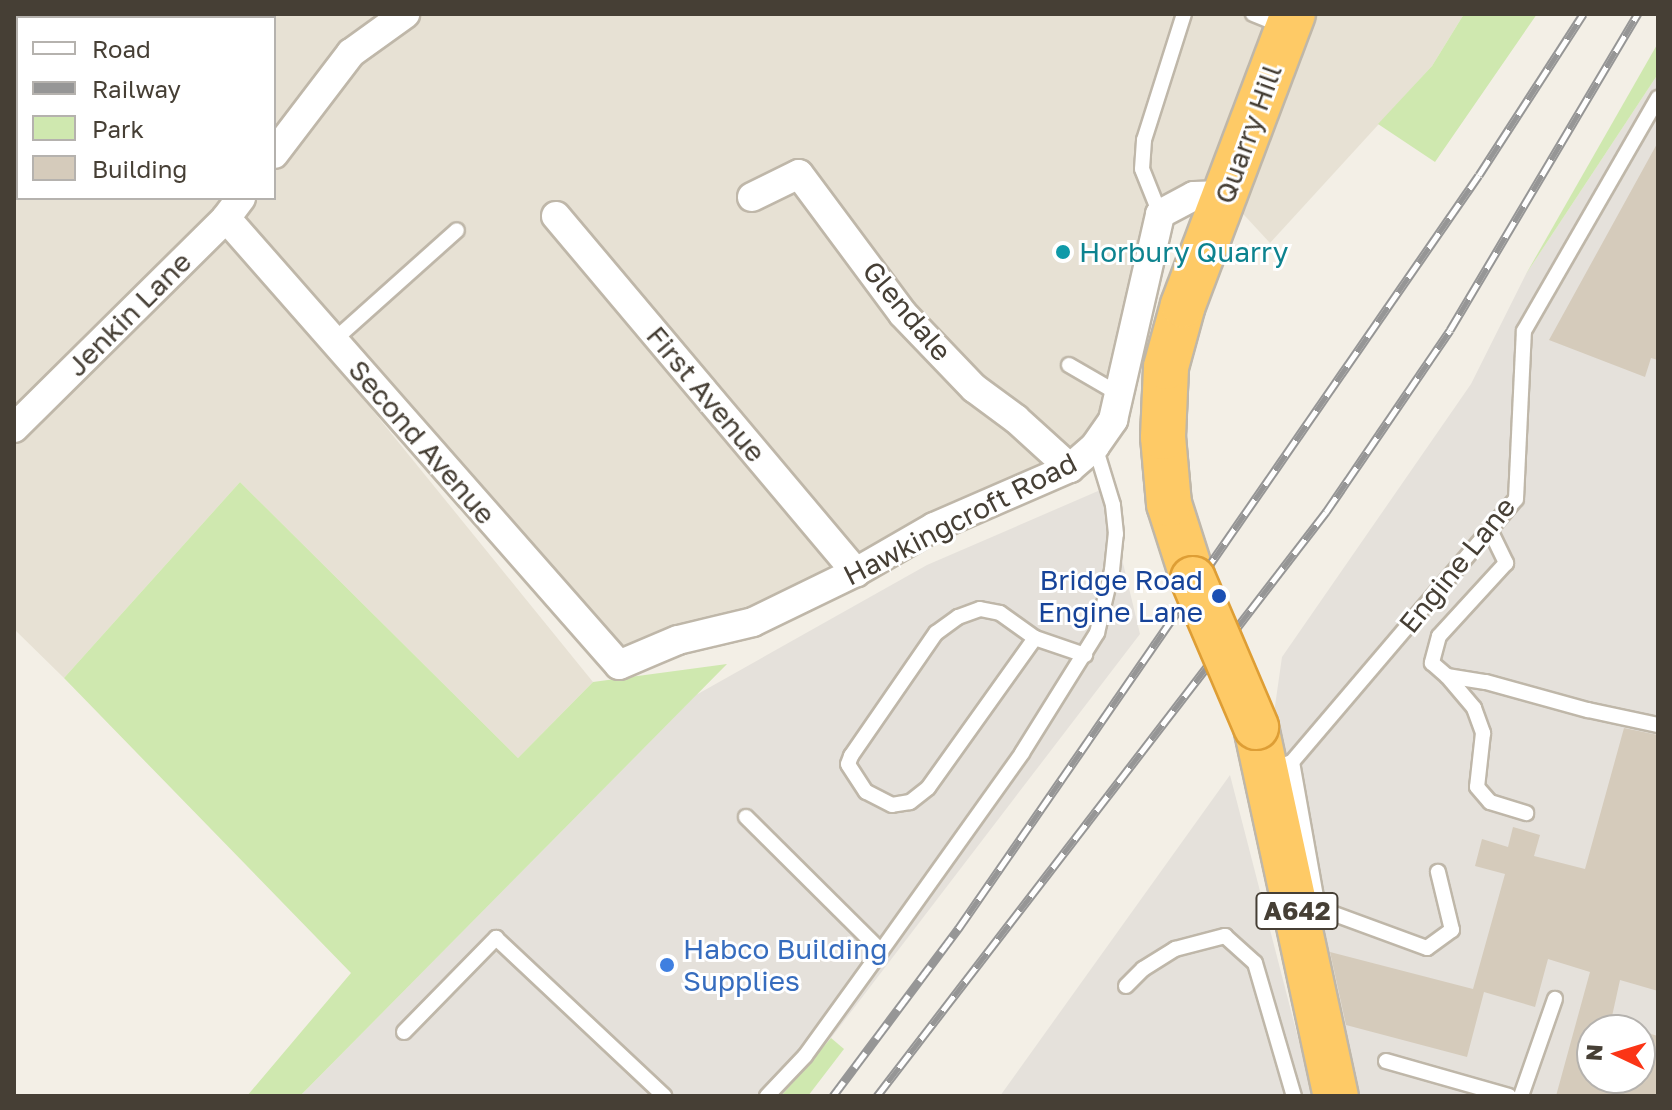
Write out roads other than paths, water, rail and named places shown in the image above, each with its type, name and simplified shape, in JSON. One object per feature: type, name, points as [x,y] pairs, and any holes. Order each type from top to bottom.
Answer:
[{"type":"highway","name":"Quarry Hill","points":[[1278,19],[1226,195],[1183,305],[1166,367],[1163,437],[1169,504],[1193,579],[1256,727],[1279,766]]},
{"type":"highway","name":"A642","points":[[1279,766],[1336,1096]]},
{"type":"street","points":[[276,151],[351,53],[405,14]]},
{"type":"street","name":"Glendale","points":[[752,197],[799,174],[903,314],[974,388],[1016,419],[1070,468]]},
{"type":"street","points":[[1160,214],[1194,196],[1226,195]]},
{"type":"street","name":"Second Avenue","points":[[233,208],[333,341],[619,665]]},
{"type":"street","name":"Jenkin Lane","points":[[14,428],[233,208]]},
{"type":"street","name":"Hawkingcroft Road","points":[[619,665],[678,640],[753,622],[856,572],[934,527],[1070,468],[1095,446],[1113,420],[1160,214]]},
{"type":"street","name":"First Avenue","points":[[558,215],[856,572]]},
{"type":"lane","points":[[1160,214],[1142,169],[1144,140],[1184,14]]},
{"type":"lane","name":"Engine Lane","points":[[1279,766],[1516,499],[1524,331],[1658,98]]},
{"type":"lane","points":[[333,341],[457,230]]},
{"type":"lane","points":[[1069,365],[1119,394]]},
{"type":"lane","points":[[767,1096],[805,1056],[881,951],[1022,753],[1097,633],[1112,570],[1116,534],[1113,505],[1095,446]]},
{"type":"lane","points":[[1490,530],[1506,563],[1439,636],[1432,663],[1474,708],[1483,733],[1477,787],[1490,802],[1526,813]]},
{"type":"lane","points":[[1035,638],[928,788],[910,802],[892,805],[866,792],[848,764],[851,756],[936,633],[958,617],[980,609],[1000,613],[1035,638],[1085,655]]},
{"type":"lane","points":[[1447,676],[1500,685],[1588,710],[1658,725]]},
{"type":"lane","points":[[1279,766],[1318,908],[1427,948],[1452,930],[1438,872]]},
{"type":"lane","points":[[746,817],[881,951]]},
{"type":"lane","points":[[1126,986],[1143,969],[1175,949],[1225,936],[1255,963],[1294,1096]]},
{"type":"lane","points":[[404,1032],[496,938],[664,1096]]},
{"type":"lane","points":[[1521,1096],[1555,999]]},
{"type":"lane","points":[[1386,1061],[1509,1096]]},
{"type":"railway","points":[[833,1096],[958,929],[1479,175],[1583,14]]},
{"type":"railway","points":[[877,1096],[1326,512],[1450,330],[1638,14]]},
{"type":"place","name":"Horbury Quarry","points":[[1063,252]]},
{"type":"place","name":"Bridge Road Engine Lane","points":[[1219,596]]},
{"type":"place","name":"Habco Building Supplies","points":[[667,965]]}]
